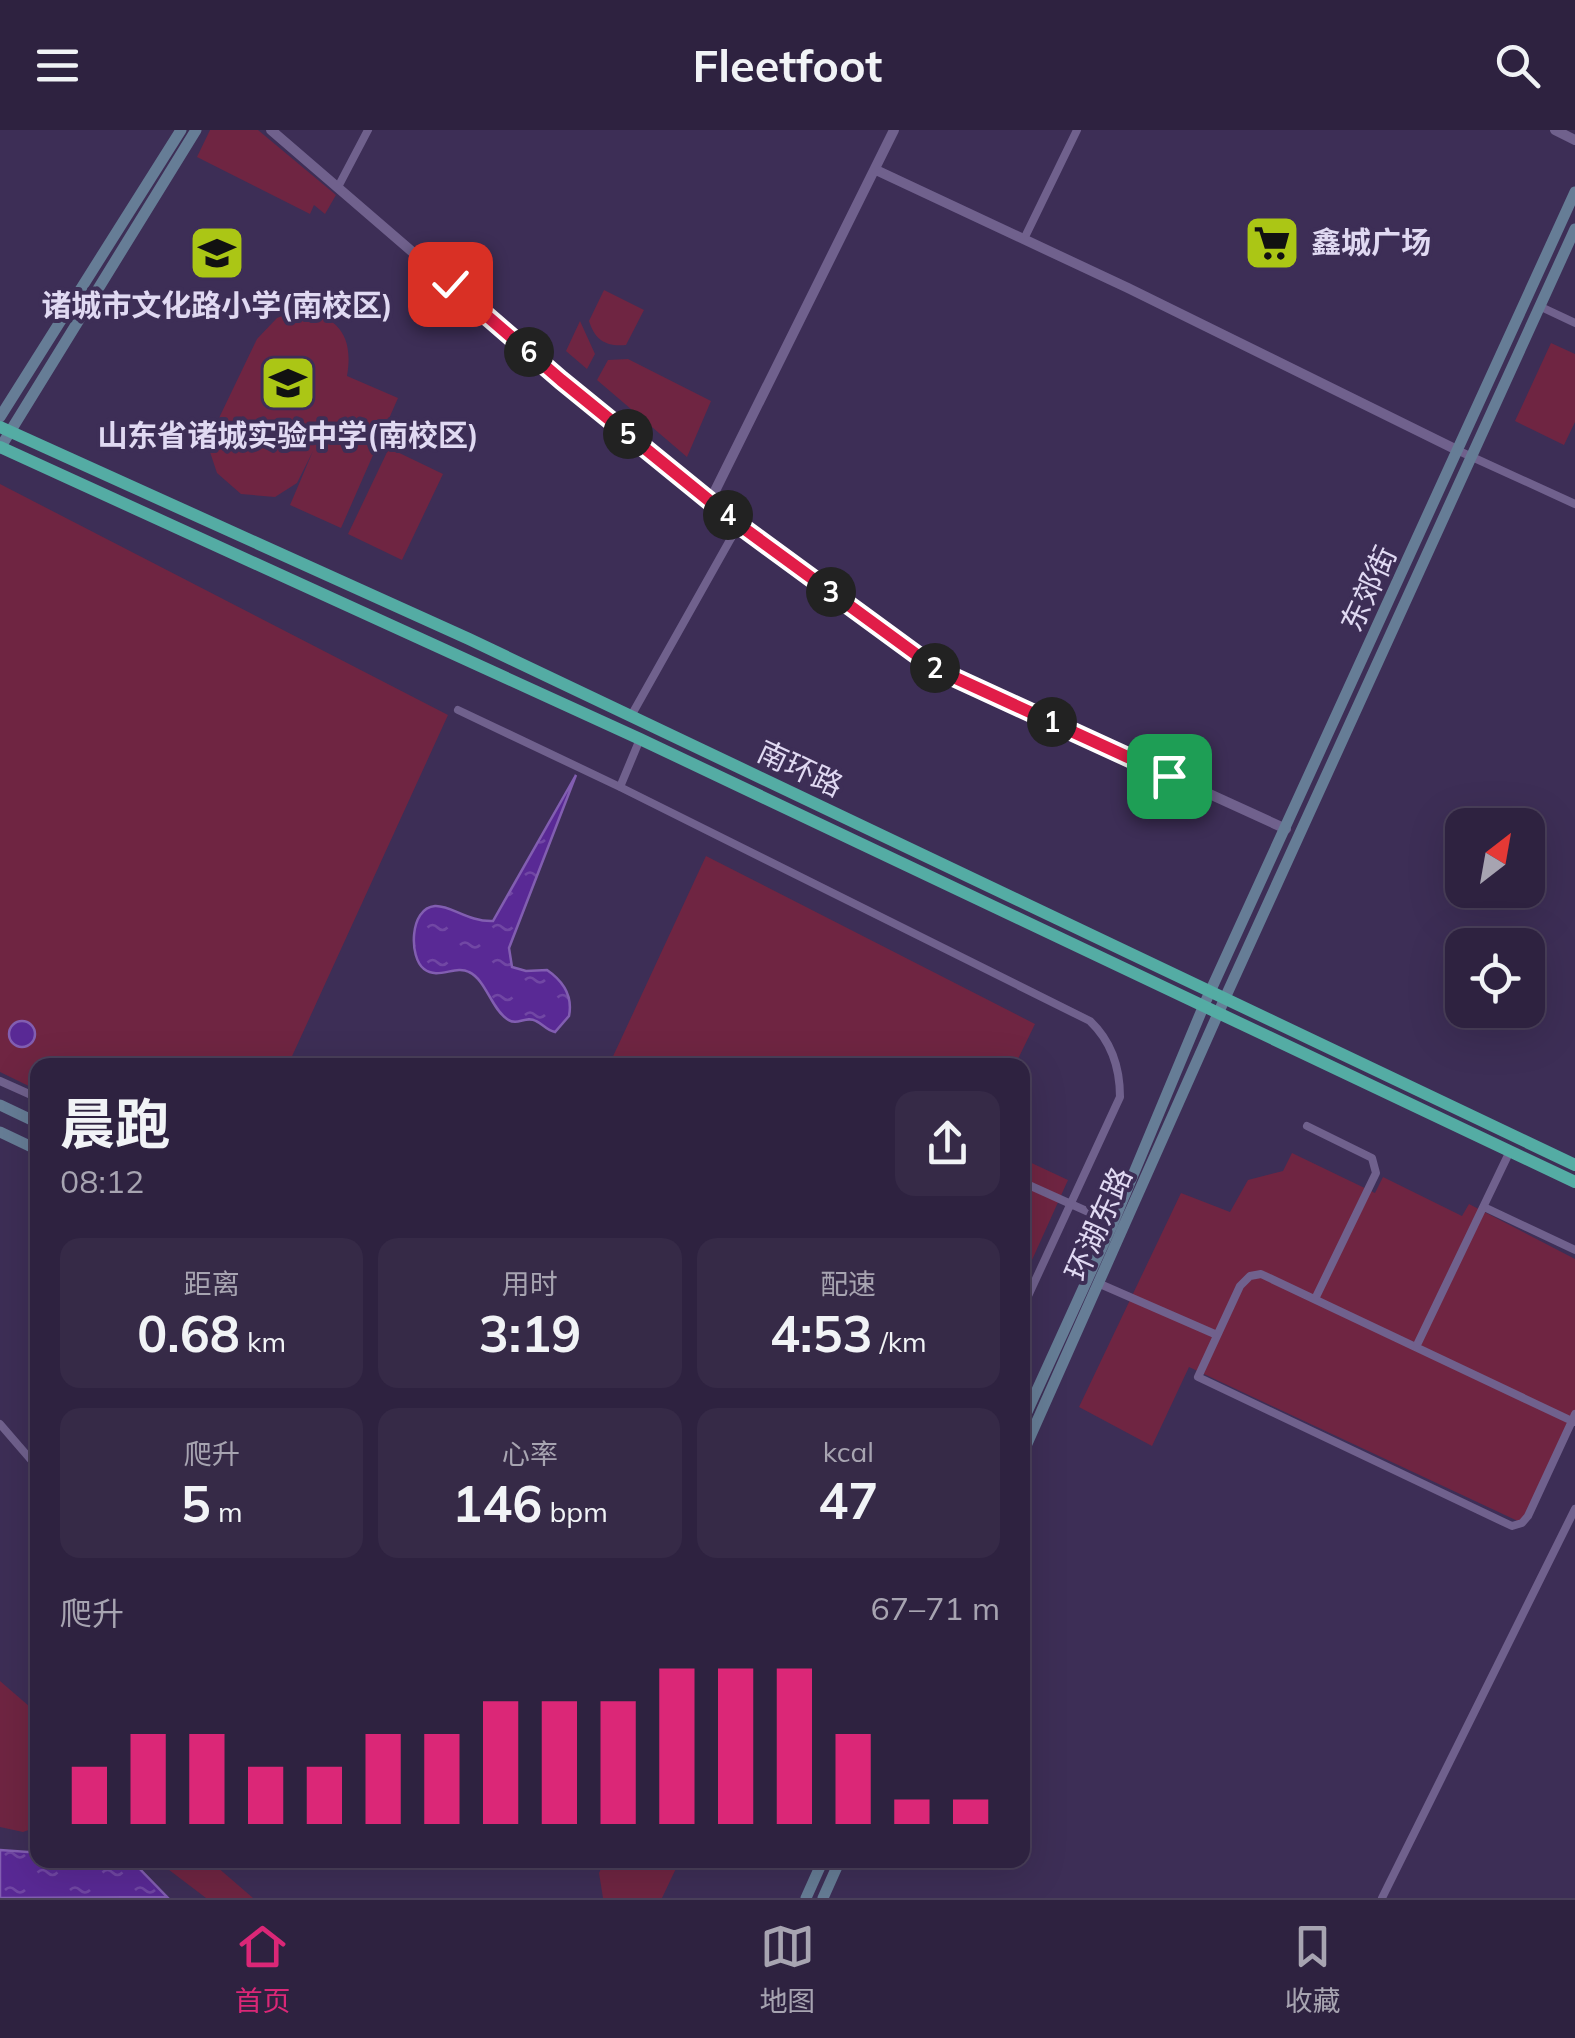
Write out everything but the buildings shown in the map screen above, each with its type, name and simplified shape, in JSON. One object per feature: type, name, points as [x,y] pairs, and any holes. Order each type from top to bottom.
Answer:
[{"type":"highway","name":"南环路","points":[[5,428],[631,717],[1208,998],[1220,1012],[1575,1182]]},
{"type":"highway","name":"南环路","points":[[0,447],[1208,998],[1226,998],[1575,1164]]},
{"type":"main road","points":[[0,418],[182,130]]},
{"type":"main road","points":[[0,447],[5,428],[196,130]]},
{"type":"main road","name":"东郊街","points":[[1220,1012],[1466,454],[1526,300],[1575,192]]},
{"type":"main road","name":"东郊街","points":[[1208,998],[1575,229]]},
{"type":"main road","name":"环湖东路","points":[[1030,1405],[1113,1223],[1208,998]]},
{"type":"main road","name":"环湖东路","points":[[1030,1437],[1220,1012]]},
{"type":"main road","points":[[0,1105],[30,1119]]},
{"type":"main road","points":[[0,1132],[30,1146]]},
{"type":"main road","points":[[806,1898],[819,1868]]},
{"type":"main road","points":[[823,1898],[836,1868]]},
{"type":"street","points":[[271,130],[561,380],[738,524],[936,669],[1286,829]]},
{"type":"street","points":[[338,187],[368,130]]},
{"type":"street","points":[[710,501],[894,130]]},
{"type":"street","points":[[1024,239],[1077,130]]},
{"type":"street","points":[[1555,130],[1575,140]]},
{"type":"street","points":[[876,170],[1575,504]]},
{"type":"street","points":[[1526,300],[1575,323]]},
{"type":"street","points":[[631,717],[738,524]]},
{"type":"street","points":[[458,710],[620,787],[1090,1022],[1099,1030],[1117,1063],[1120,1097],[1030,1293]]},
{"type":"street","points":[[620,787],[640,739]]},
{"type":"street","points":[[0,1080],[30,1094]]},
{"type":"street","points":[[1307,1126],[1372,1158],[1376,1165],[1376,1173],[1315,1299]]},
{"type":"street","points":[[1416,1347],[1510,1151]]},
{"type":"street","points":[[1030,1185],[1113,1223]]},
{"type":"street","points":[[1484,1207],[1575,1250]]},
{"type":"street","points":[[1261,1274],[1315,1299],[1574,1419],[1522,1523],[1512,1526],[1198,1377],[1240,1286],[1250,1276],[1261,1274]]},
{"type":"street","points":[[1100,1284],[1217,1335]]},
{"type":"street","points":[[0,1424],[30,1459]]},
{"type":"street","points":[[1382,1898],[1575,1509]]},
{"type":"shaded area","points":[[210,130],[258,130],[336,195],[325,214],[314,205],[310,214],[197,157]]},
{"type":"shaded area","points":[[604,290],[644,310],[626,345],[602,341],[591,328],[589,321]]},
{"type":"shaded area","points":[[298,310],[324,317],[340,330],[348,350],[347,376],[398,398],[341,528],[290,505],[313,451],[297,483],[275,497],[241,494],[217,473],[207,443],[257,339],[277,318]]},
{"type":"shaded area","points":[[580,321],[595,354],[587,369],[566,351]]},
{"type":"shaded area","points":[[1551,343],[1575,354],[1575,422],[1564,445],[1515,421]]},
{"type":"shaded area","points":[[628,359],[711,401],[687,457],[597,380],[608,360]]},
{"type":"shaded area","points":[[389,448],[443,474],[402,560],[348,534]]},
{"type":"shaded area","points":[[0,484],[448,715],[291,1058],[30,1058],[30,1087],[0,1072]]},
{"type":"shaded area","points":[[706,856],[1035,1024],[1018,1058],[612,1058]]},
{"type":"shaded area","points":[[1292,1153],[1375,1193],[1383,1177],[1462,1216],[1469,1204],[1575,1259],[1575,1412],[1522,1523],[1189,1367],[1152,1446],[1079,1407],[1181,1193],[1230,1212],[1248,1180],[1283,1171]]},
{"type":"shaded area","points":[[1030,1162],[1068,1180],[1030,1264]]},
{"type":"shaded area","points":[[0,1681],[30,1707],[30,1830],[23,1832],[0,1827]]},
{"type":"shaded area","points":[[167,1868],[218,1868],[253,1898],[206,1898]]},
{"type":"shaded area","points":[[601,1868],[676,1868],[662,1898],[603,1898]]},
{"type":"water","points":[[576,775],[509,948],[512,967],[547,970],[565,990],[570,1002],[569,1016],[555,1032],[532,1020],[507,1019],[469,972],[435,973],[424,969],[416,955],[414,934],[420,915],[435,906],[493,921]]},
{"type":"water","points":[[22,1021],[31,1025],[35,1034],[31,1043],[22,1047],[13,1043],[9,1034],[13,1025]]},
{"type":"water","points":[[0,1850],[28,1852],[30,1868],[139,1868],[167,1897],[0,1898]]},
{"type":"place","name":"鑫城广场","points":[[1272,243]]},
{"type":"place","name":"诸城市文化路小学(南校区)","points":[[217,253]]},
{"type":"place","name":"山东省诸城实验中学(南校区)","points":[[288,383]]},
{"type":"route","points":[[450,284],[738,524],[936,669],[1169,776]]}]
